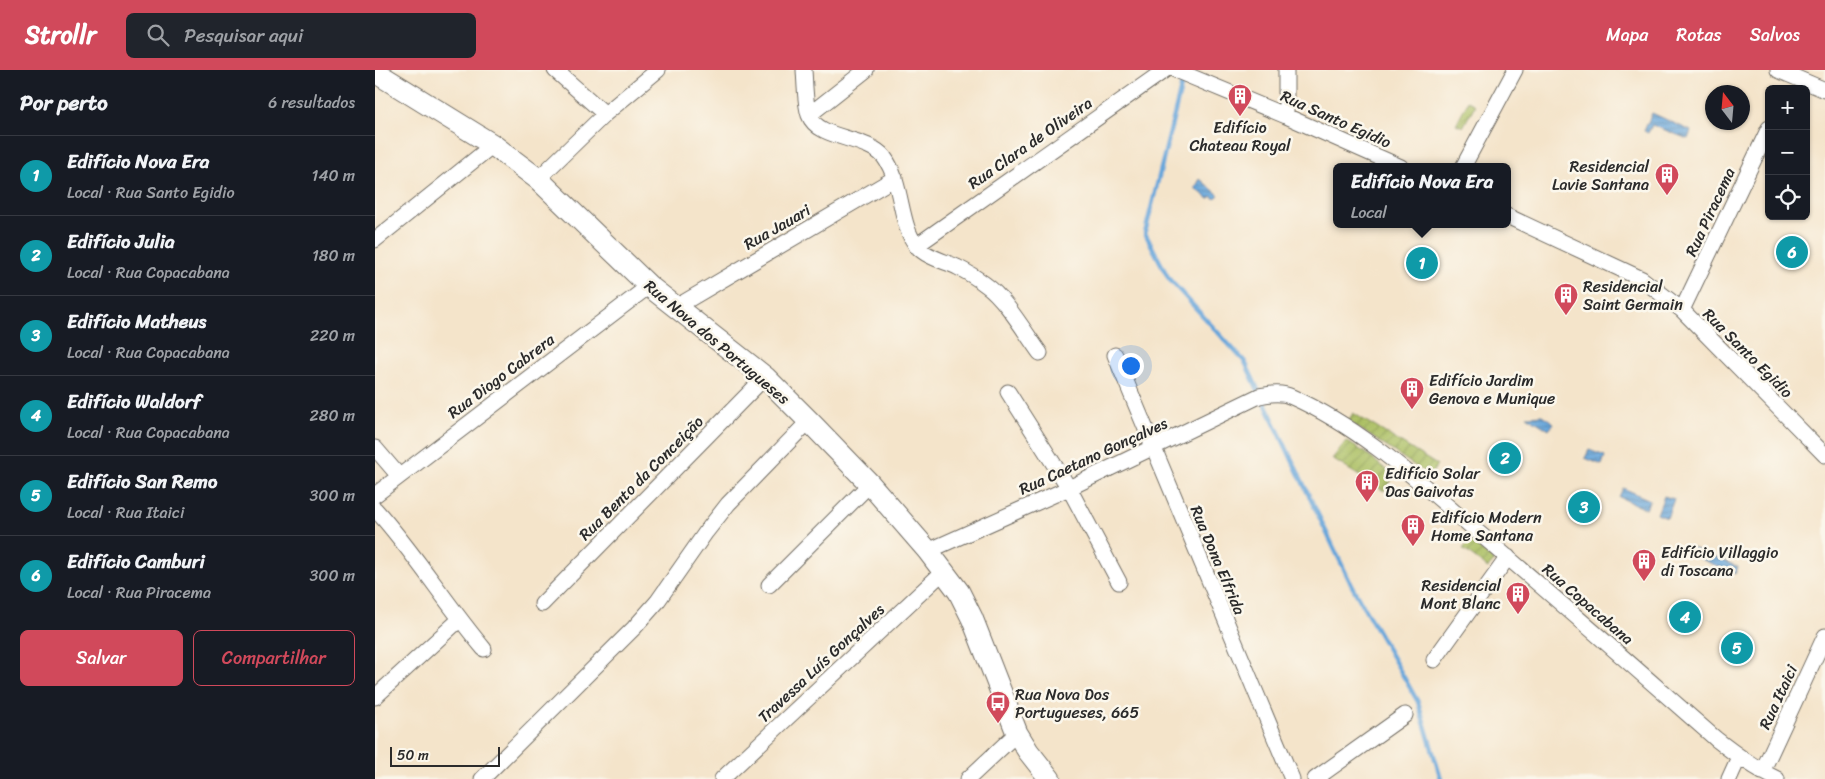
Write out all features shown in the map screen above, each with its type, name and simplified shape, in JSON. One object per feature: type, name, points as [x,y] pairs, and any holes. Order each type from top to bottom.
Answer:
[{"type":"street","points":[[555,70],[605,114]]},
{"type":"street","points":[[539,180],[605,114],[658,70]]},
{"type":"street","points":[[804,70],[809,115],[814,123],[823,129],[873,148],[883,157],[895,178],[909,232],[916,246],[989,286],[1041,353]]},
{"type":"street","points":[[809,115],[866,70]]},
{"type":"street","name":"Rua Clara de Oliveira","points":[[916,246],[1165,70]]},
{"type":"street","name":"Rua Santo Egidio","points":[[1175,70],[1392,163]]},
{"type":"street","points":[[1286,70],[1286,116]]},
{"type":"street","points":[[1465,163],[1515,70]]},
{"type":"street","points":[[1778,70],[1792,78],[1825,90]]},
{"type":"street","name":"Rua Nova dos Portugueses","points":[[375,72],[493,145],[539,180],[649,286],[765,378],[870,484],[928,551],[959,592],[972,618],[1017,733],[1028,751],[1050,779]]},
{"type":"street","name":"Rua Piracema","points":[[1682,310],[1768,130]]},
{"type":"street","points":[[375,240],[493,145]]},
{"type":"street","name":"Rua Jauari","points":[[676,307],[895,178]]},
{"type":"street","name":"Rua Santo Egidio","points":[[1511,218],[1642,279],[1682,310],[1825,455]]},
{"type":"street","name":"Rua Diogo Cabrera","points":[[375,495],[649,286]]},
{"type":"street","name":"Rua Dona Elfrida","points":[[1115,355],[1152,448],[1292,779]]},
{"type":"street","name":"Rua Bento da Conceição","points":[[542,604],[765,378]]},
{"type":"street","points":[[1008,392],[1069,488],[1119,582]]},
{"type":"street","name":"Rua Caetano Gonçalves","points":[[928,551],[1069,488],[1259,396],[1274,393]]},
{"type":"street","name":"Rua Copacabana","points":[[1274,393],[1291,397],[1374,446],[1508,557],[1739,758],[1777,779]]},
{"type":"street","points":[[482,779],[640,622],[657,602],[728,504],[809,421]]},
{"type":"street","points":[[375,448],[399,476]]},
{"type":"street","points":[[769,585],[870,484]]},
{"type":"street","points":[[375,509],[410,550],[459,620],[484,649]]},
{"type":"street","points":[[1434,660],[1508,557]]},
{"type":"street","name":"Travessa Luís Gonçalves","points":[[722,779],[944,571]]},
{"type":"street","points":[[375,697],[459,620]]},
{"type":"street","name":"Rua Itaici","points":[[1762,772],[1825,636]]},
{"type":"street","points":[[1315,779],[1405,715]]},
{"type":"street","points":[[968,779],[1017,733]]},
{"type":"street","points":[[1729,779],[1739,758]]},
{"type":"green space","points":[[1468,101],[1475,105],[1463,127],[1456,124]]},
{"type":"green space","points":[[1353,413],[1437,465],[1430,476],[1348,421]]},
{"type":"green space","points":[[1346,441],[1364,452],[1394,476],[1384,491],[1332,459]]},
{"type":"green space","points":[[1470,540],[1494,561],[1488,568],[1463,549]]},
{"type":"water","points":[[1652,113],[1691,131],[1688,139],[1652,125],[1648,133],[1644,131]]},
{"type":"water","points":[[1200,179],[1219,195],[1215,199],[1211,196],[1209,199],[1195,188]]},
{"type":"water","points":[[1542,415],[1554,423],[1549,430],[1527,416]]},
{"type":"water","points":[[1589,450],[1605,456],[1602,465],[1585,458]]},
{"type":"water","points":[[1623,488],[1650,500],[1646,509],[1619,497]]},
{"type":"water","points":[[1664,496],[1674,499],[1667,518],[1657,514]]},
{"type":"water","points":[[1688,546],[1738,567],[1735,574],[1687,553]]},
{"type":"waterway","points":[[1184,75],[1145,233],[1169,279],[1245,362],[1259,392]]},
{"type":"waterway","points":[[1263,399],[1353,588],[1418,702],[1441,779]]},
{"type":"place","name":"Edifício Chateau Royal","points":[[1240,117]]},
{"type":"place","name":"Residencial Lavie Santana","points":[[1667,196]]},
{"type":"place","name":"Edifício Camburi","points":[[1792,252]]},
{"type":"place","name":"Edifício Nova Era","points":[[1422,263]]},
{"type":"place","name":"Residencial Saint Germain","points":[[1566,316]]},
{"type":"place","name":"Edifício Jardim Genova e Munique","points":[[1412,410]]},
{"type":"place","name":"Edifício Julia","points":[[1505,458]]},
{"type":"place","name":"Edifício Solar Das Gaivotas","points":[[1367,503]]},
{"type":"place","name":"Edifício Matheus","points":[[1584,507]]},
{"type":"place","name":"Edifício Modern Home Santana","points":[[1413,547]]},
{"type":"place","name":"Edifício Villaggio di Toscana","points":[[1644,582]]},
{"type":"place","name":"Residencial Mont Blanc","points":[[1518,615]]},
{"type":"place","name":"Edifício Waldorf","points":[[1685,617]]},
{"type":"place","name":"Edifício San Remo","points":[[1737,648]]},
{"type":"place","name":"Rua Nova Dos Portugueses, 665","points":[[998,724]]}]
